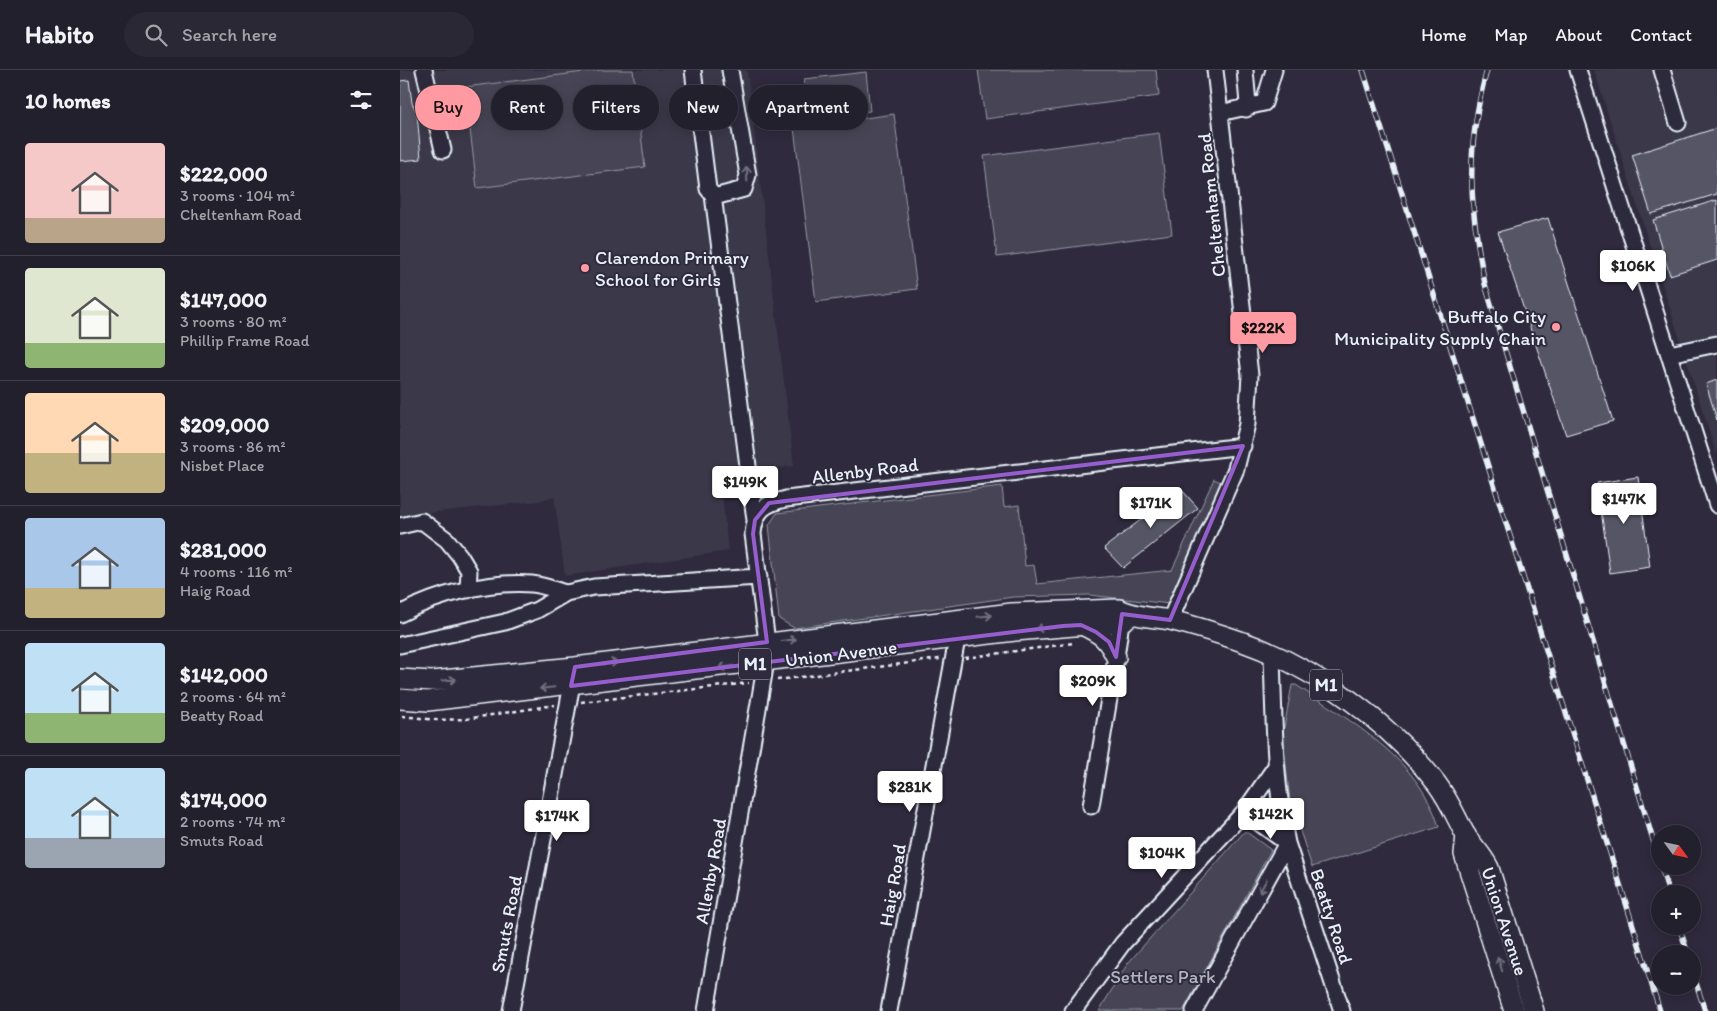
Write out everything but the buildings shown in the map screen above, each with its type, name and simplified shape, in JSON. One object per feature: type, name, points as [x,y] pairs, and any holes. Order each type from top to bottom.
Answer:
[{"type":"main road","name":"Union Avenue","points":[[400,679],[432,681],[575,667],[767,642],[1012,614],[1124,615],[1170,620],[1244,642],[1272,654],[1330,688],[1386,730],[1438,785],[1466,836],[1482,852],[1489,868],[1534,1011]]},
{"type":"main road","name":"Union Avenue","points":[[400,698],[428,701],[571,686],[958,638],[1082,625],[1124,615]]},
{"type":"main road","points":[[1082,625],[1109,642],[1116,657]]},
{"type":"main road","name":"Union Avenue","points":[[1466,836],[1464,854],[1514,1011]]},
{"type":"street","points":[[424,70],[444,150]]},
{"type":"street","points":[[692,70],[708,189],[713,195],[755,520]]},
{"type":"street","points":[[713,195],[718,196],[744,189],[748,175],[730,70]]},
{"type":"street","name":"Cheltenham Road","points":[[1170,620],[1236,469],[1243,446],[1250,403],[1250,375],[1215,70]]},
{"type":"street","points":[[1246,70],[1246,103]]},
{"type":"street","points":[[1220,113],[1246,103],[1261,91],[1265,78],[1264,70]]},
{"type":"street","points":[[1246,103],[1264,104],[1274,70]]},
{"type":"street","points":[[1578,70],[1717,505]]},
{"type":"street","points":[[1662,70],[1678,123]]},
{"type":"street","points":[[1669,354],[1717,344]]},
{"type":"street","name":"Allenby Road","points":[[706,1011],[766,662],[767,642],[754,534],[755,520],[769,502],[1243,446]]},
{"type":"street","points":[[400,526],[422,521],[447,540],[469,571],[468,590]]},
{"type":"street","points":[[400,645],[505,622],[538,610],[566,593],[594,587],[759,577]]},
{"type":"street","points":[[400,614],[418,604],[468,590],[512,584],[534,584],[566,593]]},
{"type":"street","points":[[1091,806],[1124,615]]},
{"type":"street","name":"Haig Road","points":[[889,1011],[960,619]]},
{"type":"street","name":"Beatty Road","points":[[1272,654],[1276,766],[1287,843],[1342,1011]]},
{"type":"street","name":"Smuts Road","points":[[511,1011],[575,667]]},
{"type":"street","points":[[1074,1011],[1123,943],[1244,812],[1276,766]]},
{"type":"street","points":[[1194,1011],[1287,843],[1244,812]]},
{"type":"highlighted area","points":[[1243,446],[1170,620],[1122,614],[1116,657],[1109,642],[1096,632],[1081,625],[571,686],[575,667],[767,642],[753,534],[755,520],[769,503]]},
{"type":"shaded area","name":"Clarendon Primary School for Girls","points":[[400,70],[747,70],[749,85],[748,130],[754,130],[794,466],[720,475],[728,551],[565,576],[554,496],[539,501],[400,516]]},
{"type":"shaded area","points":[[1594,70],[1717,70],[1717,456]]},
{"type":"green space","points":[[600,70],[633,70],[635,85],[573,85],[573,130],[640,130],[645,167],[477,188],[470,130],[481,130],[481,85]]},
{"type":"green space","points":[[978,70],[1156,70],[1159,96],[985,119]]},
{"type":"green space","points":[[866,72],[867,85],[805,85],[804,79]]},
{"type":"green space","points":[[868,92],[870,111],[868,111]]},
{"type":"green space","points":[[894,114],[917,289],[816,302],[794,130],[868,130],[868,118]]},
{"type":"green space","points":[[1159,133],[1172,234],[997,257],[984,156]]},
{"type":"green space","points":[[1214,479],[1223,483],[1170,604],[1089,595],[1013,597],[794,628],[779,619],[769,525],[777,513],[1002,486],[1004,507],[1019,505],[1025,566],[1034,565],[1037,584],[1172,570]]},
{"type":"green space","points":[[1292,685],[1296,685],[1360,728],[1400,762],[1416,781],[1430,803],[1439,827],[1312,867],[1290,801],[1286,766],[1283,733]]},
{"type":"green space","name":"Settlers Park","points":[[1245,831],[1271,850],[1183,1011],[1099,1011],[1128,963]]},
{"type":"railway","points":[[1363,70],[1660,1011]]},
{"type":"railway","points":[[1487,70],[1480,98],[1472,151],[1475,228],[1485,284],[1651,833]]},
{"type":"railway","points":[[1664,875],[1666,885]]},
{"type":"railway","points":[[1682,935],[1685,945]]},
{"type":"railway","points":[[1700,995],[1705,1011]]},
{"type":"place","name":"Clarendon Primary School for Girls","points":[[585,268]]},
{"type":"place","name":"Buffalo City Municipality Supply Chain","points":[[1556,327]]}]
